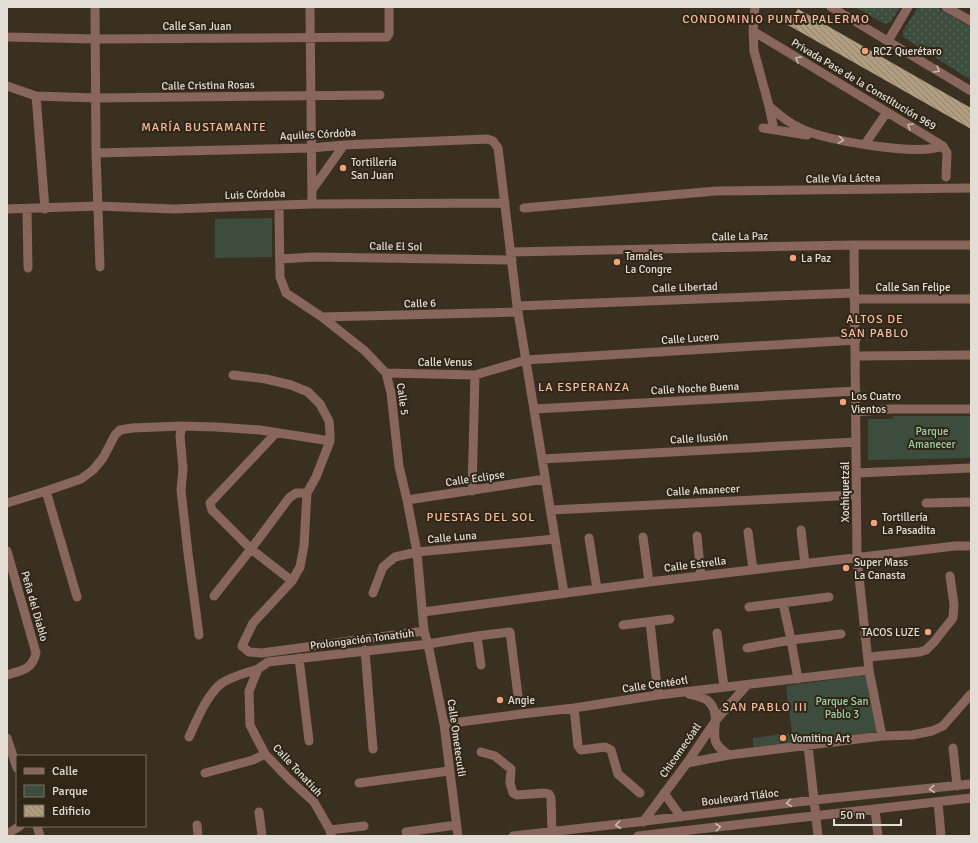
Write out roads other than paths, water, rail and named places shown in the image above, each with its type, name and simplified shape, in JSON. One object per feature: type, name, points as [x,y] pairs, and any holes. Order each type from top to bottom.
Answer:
[{"type":"street","points":[[95,7],[96,153],[100,267]]},
{"type":"street","points":[[310,7],[312,204]]},
{"type":"street","name":"Calle San Juan","points":[[7,37],[95,39],[386,37],[389,34],[389,7]]},
{"type":"street","points":[[754,7],[754,51],[774,130]]},
{"type":"street","points":[[753,19],[761,7]]},
{"type":"street","points":[[831,7],[971,91]]},
{"type":"street","points":[[888,41],[908,7]]},
{"type":"street","points":[[946,7],[971,21]]},
{"type":"street","name":"Privada Pase de la Constitución 969","points":[[753,31],[943,146]]},
{"type":"street","name":"Calle Cristina Rosas","points":[[7,86],[36,96],[96,98],[380,95]]},
{"type":"street","points":[[36,96],[45,208]]},
{"type":"street","name":"Privada Pase de la Constitución 969","points":[[769,106],[800,128],[821,136]]},
{"type":"street","points":[[866,144],[887,112]]},
{"type":"street","name":"Privada Pase de la Constitución 969","points":[[763,128],[897,149],[935,149],[943,146]]},
{"type":"street","name":"Aquiles Córdoba","points":[[96,153],[311,148],[344,145],[487,139],[493,141],[498,148],[505,203]]},
{"type":"street","points":[[312,190],[344,145]]},
{"type":"street","points":[[943,146],[947,153],[946,177]]},
{"type":"street","name":"Calle Vía Láctea","points":[[524,208],[716,191],[971,188]]},
{"type":"street","points":[[505,203],[518,309],[564,593]]},
{"type":"street","name":"Luis Córdoba","points":[[7,209],[98,206],[173,208],[312,204],[505,203]]},
{"type":"street","name":"Calle 5","points":[[279,205],[280,278],[286,293],[322,317],[365,351],[386,373],[391,393],[399,466],[408,500],[417,552],[424,631],[428,644]]},
{"type":"street","points":[[27,209],[28,268]]},
{"type":"street","name":"Calle La Paz","points":[[511,256],[854,245],[971,245]]},
{"type":"street","name":"Xochiquetzál","points":[[854,245],[857,558],[870,670],[882,736]]},
{"type":"street","name":"Calle El Sol","points":[[280,259],[313,257],[511,256]]},
{"type":"street","name":"Calle San Felipe","points":[[854,296],[971,299]]},
{"type":"street","name":"Calle Libertad","points":[[518,309],[854,296]]},
{"type":"street","name":"Calle 6","points":[[322,317],[518,309]]},
{"type":"street","name":"Calle Lucero","points":[[526,360],[856,340]]},
{"type":"street","points":[[856,356],[971,354]]},
{"type":"street","name":"Calle Venus","points":[[386,373],[475,375],[526,360]]},
{"type":"street","points":[[233,375],[292,385],[308,392],[320,404],[329,421],[330,441],[316,477],[307,493],[304,546],[300,567],[292,581],[253,623],[242,646],[249,652],[262,653],[424,631]]},
{"type":"street","points":[[472,491],[475,375]]},
{"type":"street","name":"Calle Noche Buena","points":[[535,409],[856,391]]},
{"type":"street","points":[[856,412],[891,409],[971,409]]},
{"type":"street","points":[[7,503],[46,492],[81,478],[93,470],[103,458],[115,435],[120,430],[132,428],[182,426],[238,428],[330,441]]},
{"type":"street","points":[[182,426],[180,436],[183,469],[181,490],[199,635]]},
{"type":"street","points":[[276,433],[210,503],[212,510],[251,549],[292,581]]},
{"type":"street","name":"Calle Ilusión","points":[[542,459],[856,442]]},
{"type":"street","points":[[857,473],[971,468]]},
{"type":"street","name":"Calle Eclipse","points":[[408,500],[545,479]]},
{"type":"street","points":[[46,492],[77,598]]},
{"type":"street","points":[[214,596],[289,498],[296,493],[307,493]]},
{"type":"street","name":"Calle Amanecer","points":[[551,510],[856,495]]},
{"type":"street","points":[[926,503],[971,502]]},
{"type":"street","points":[[800,530],[805,564]]},
{"type":"street","points":[[748,532],[754,570]]},
{"type":"street","points":[[697,536],[701,576]]},
{"type":"street","points":[[643,537],[649,582]]},
{"type":"street","points":[[589,538],[597,589]]},
{"type":"street","name":"Calle Luna","points":[[373,593],[383,567],[395,557],[417,552],[555,539]]},
{"type":"street","name":"Calle Estrella","points":[[423,612],[649,582],[955,546],[971,546]]},
{"type":"street","name":"Peña del Diablo","points":[[7,550],[36,653],[30,667],[7,675]]},
{"type":"street","points":[[869,657],[920,652],[926,650],[934,642],[953,618],[954,604],[950,576]]},
{"type":"street","points":[[749,608],[829,597]]},
{"type":"street","points":[[783,603],[798,679]]},
{"type":"street","points":[[623,625],[670,619]]},
{"type":"street","points":[[650,622],[658,695]]},
{"type":"street","name":"Prolongación Tonatíuh","points":[[299,658],[428,644],[510,632],[518,696]]},
{"type":"street","points":[[717,633],[724,687]]},
{"type":"street","points":[[747,648],[791,640],[841,634]]},
{"type":"street","points":[[477,636],[481,664]]},
{"type":"street","name":"Calle Ometecutli","points":[[428,644],[444,724],[458,836]]},
{"type":"street","points":[[365,650],[373,749]]},
{"type":"street","points":[[189,737],[203,705],[221,684],[235,676],[258,669],[268,662],[299,658],[309,741]]},
{"type":"street","name":"Calle Tonatiuh","points":[[258,669],[249,691],[250,725],[265,754],[289,780],[314,802],[331,833]]},
{"type":"street","name":"Calle Centéotl","points":[[444,724],[574,708],[658,695],[870,670]]},
{"type":"street","name":"Chicomecóatl","points":[[643,822],[716,720],[747,685]]},
{"type":"street","name":"Chicomecóatl","points":[[684,692],[705,698],[709,701],[716,720]]},
{"type":"street","points":[[687,762],[728,755],[882,736],[912,734],[932,730],[943,726],[971,694]]},
{"type":"street","points":[[574,708],[578,746],[581,750],[605,747],[611,750],[618,774],[640,793]]},
{"type":"street","points":[[716,720],[715,739],[720,748],[728,755]]},
{"type":"street","points":[[7,738],[16,765]]},
{"type":"street","points":[[808,745],[818,836]]},
{"type":"street","points":[[953,748],[957,786]]},
{"type":"street","points":[[481,752],[495,756],[511,769],[510,784],[514,793],[517,795],[549,794],[551,798],[552,832]]},
{"type":"street","points":[[205,773],[253,760],[265,754]]},
{"type":"street","points":[[359,783],[449,771]]},
{"type":"street","name":"Boulevard Tláloc","points":[[513,836],[643,822],[814,800],[971,784]]},
{"type":"street","name":"Chicomecóatl","points":[[664,794],[681,817]]},
{"type":"street","points":[[643,836],[971,798]]},
{"type":"street","points":[[938,802],[941,836]]},
{"type":"street","points":[[875,809],[878,836]]},
{"type":"street","points":[[259,812],[262,836]]},
{"type":"street","points":[[197,825],[198,836]]},
{"type":"street","points":[[331,833],[364,826]]},
{"type":"street","points":[[406,832],[456,826]]},
{"type":"street","points":[[7,834],[18,827]]},
{"type":"place","name":"RCZ Querétaro","points":[[865,51]]},
{"type":"place","name":"Tortillería San Juan","points":[[343,168]]},
{"type":"place","name":"La Paz","points":[[793,258]]},
{"type":"place","name":"Tamales La Congre","points":[[617,262]]},
{"type":"place","name":"Los Cuatro Vientos","points":[[843,402]]},
{"type":"place","name":"Tortillería La Pasadita","points":[[874,523]]},
{"type":"place","name":"Super Mass La Canasta","points":[[846,568]]},
{"type":"place","name":"TACOS LUZE","points":[[928,632]]},
{"type":"place","name":"Angie","points":[[500,700]]},
{"type":"place","name":"Vomiting Art","points":[[783,738]]},
{"type":"district","name":"CONDOMINIO PUNTA PALERMO","points":[[776,19]]},
{"type":"district","name":"MARÍA BUSTAMANTE","points":[[204,127]]},
{"type":"district","name":"ALTOS DE SAN PABLO","points":[[875,326]]},
{"type":"district","name":"LA ESPERANZA","points":[[584,387]]},
{"type":"district","name":"PUESTAS DEL SOL","points":[[481,517]]},
{"type":"district","name":"SAN PABLO III","points":[[765,707]]},
{"type":"park label","name":"Parque Amanecer","points":[[932,437]]},
{"type":"park label","name":"Parque San Pablo 3","points":[[842,707]]}]
